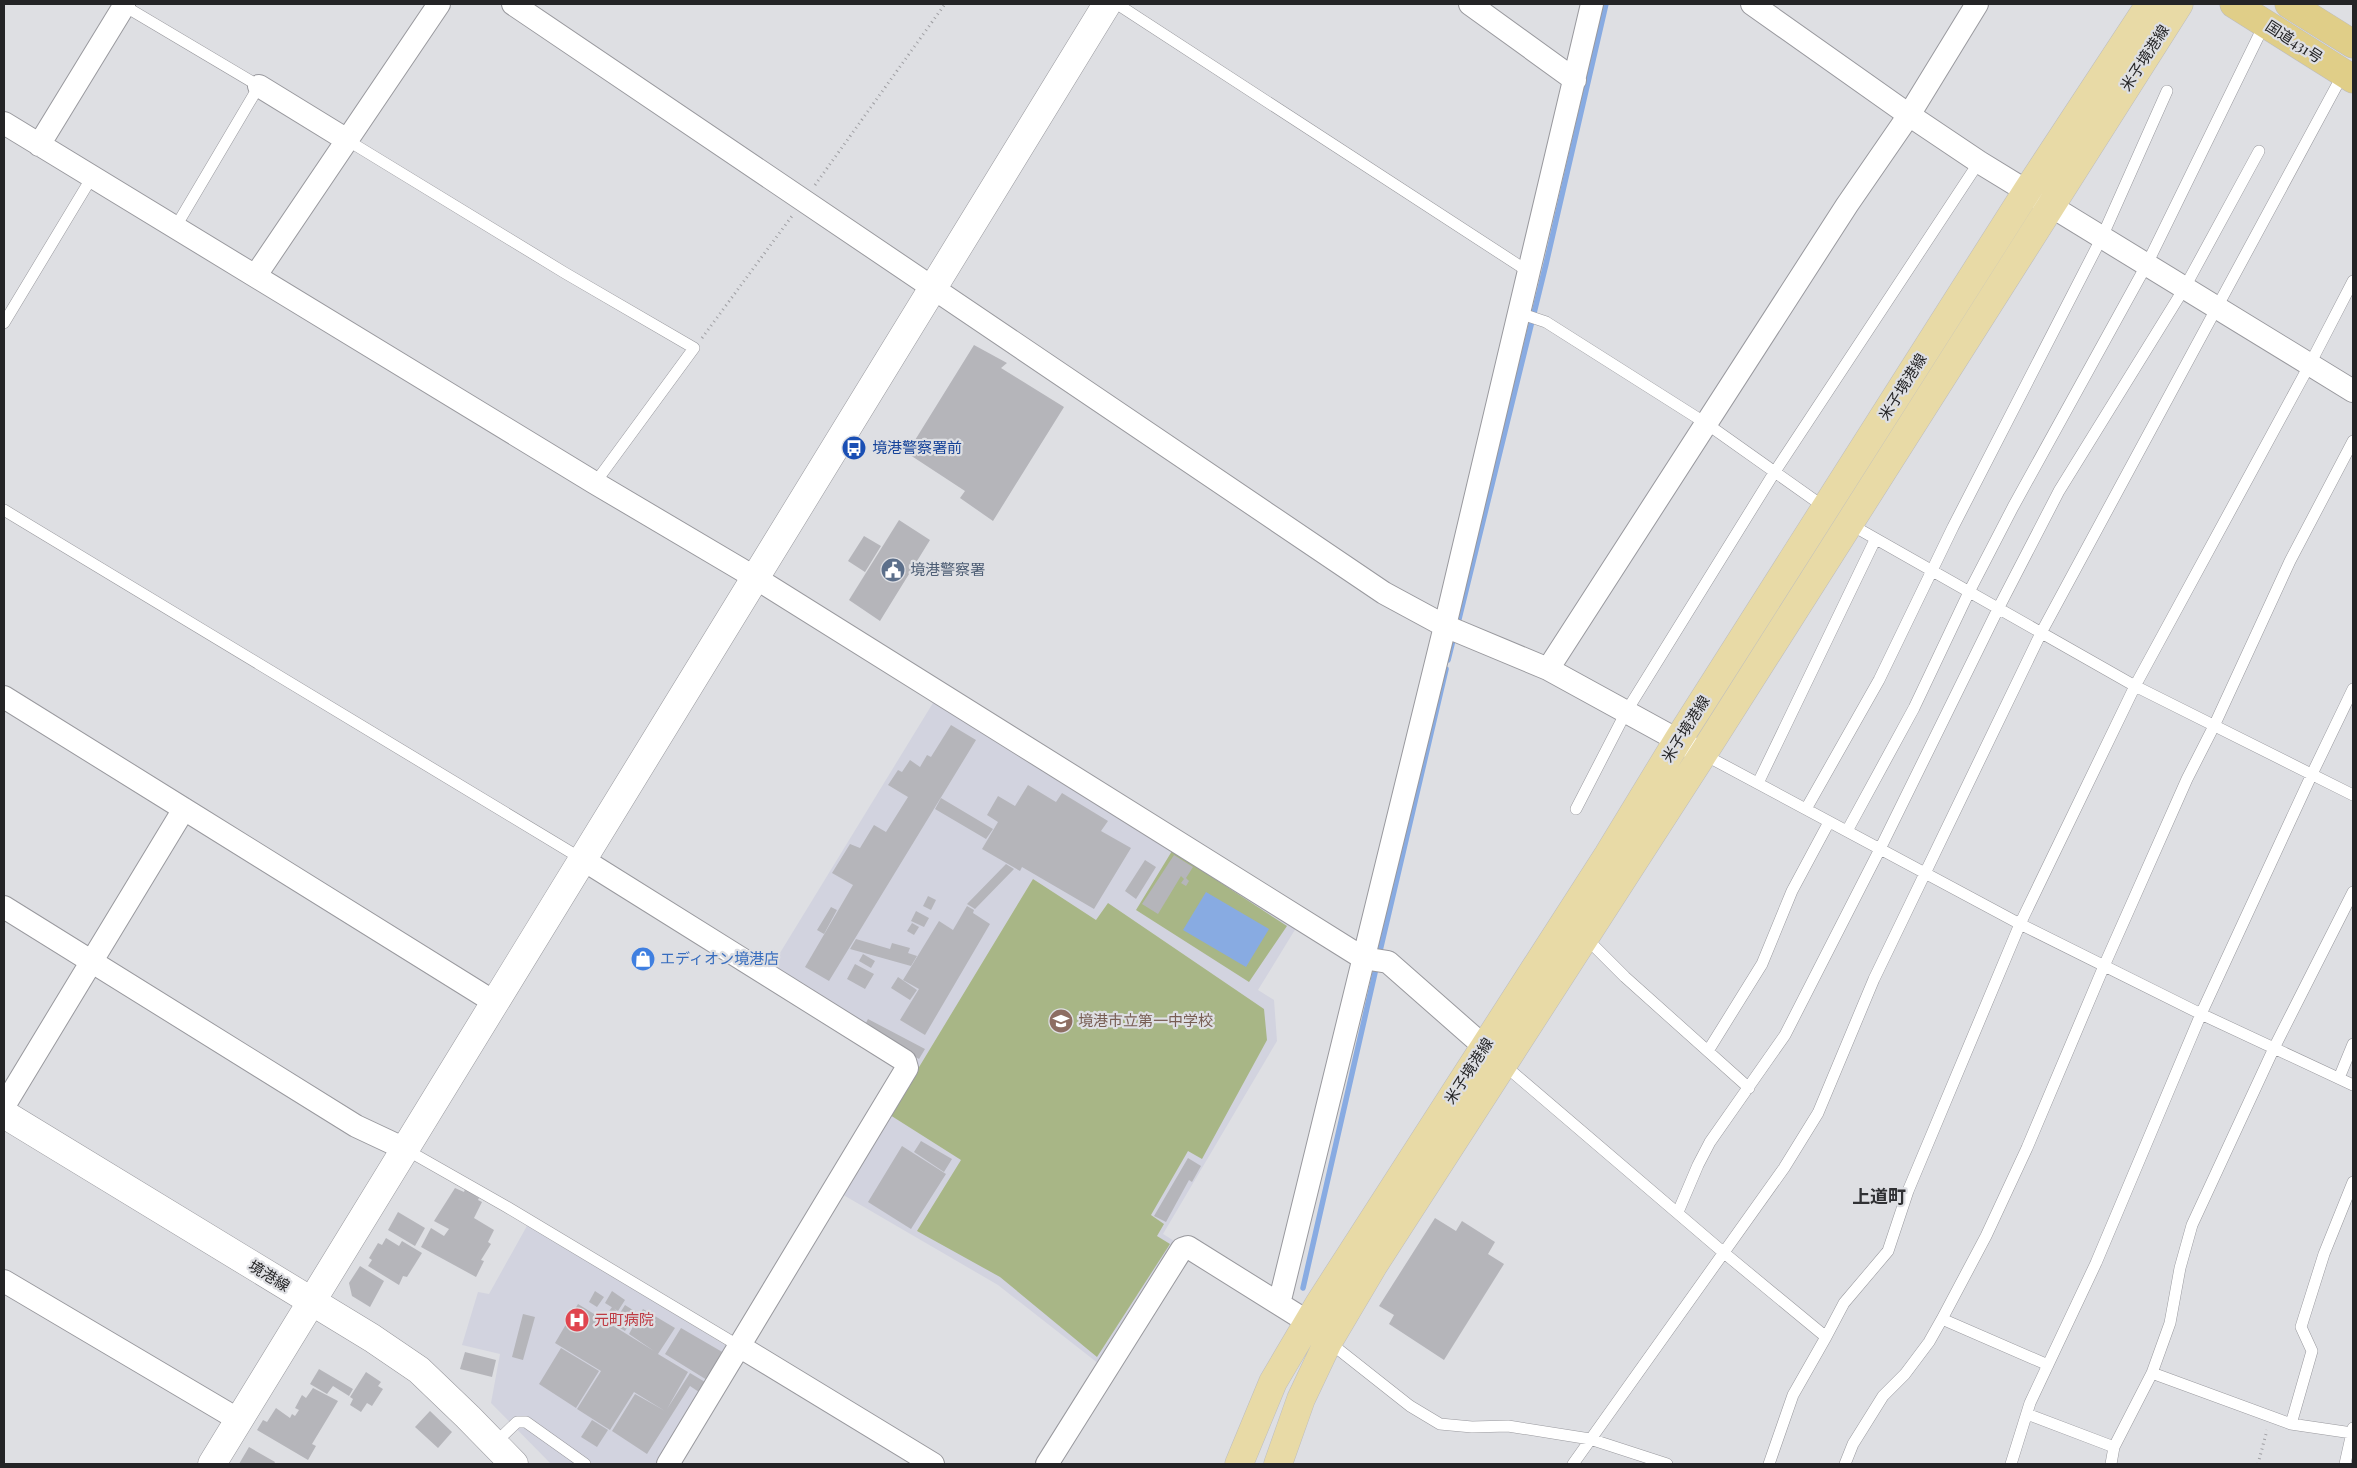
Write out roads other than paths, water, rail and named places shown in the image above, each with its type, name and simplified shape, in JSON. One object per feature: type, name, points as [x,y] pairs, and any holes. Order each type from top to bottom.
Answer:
[{"type":"highway","name":"国道431号","points":[[2234,4],[2348,77]]},
{"type":"highway","name":"国道431号","points":[[2289,4],[2353,44]]},
{"type":"main road","name":"米子境港線","points":[[1239,1464],[1273,1382],[1308,1322],[1494,1055],[1584,936],[1703,754],[1837,516],[2027,191],[2150,4]]},
{"type":"main road","name":"米子境港線","points":[[1278,1464],[1301,1399],[1328,1342],[1608,855],[1678,740],[1837,516],[2050,206],[2180,4]]},
{"type":"street","points":[[256,275],[439,4]]},
{"type":"street","points":[[513,4],[1384,593],[1444,626],[1548,669],[1703,754]]},
{"type":"street","points":[[212,1464],[1107,4]]},
{"type":"street","points":[[1470,4],[1575,80]]},
{"type":"street","points":[[1279,1304],[1444,626],[1592,4]]},
{"type":"street","points":[[1752,4],[1979,162],[2353,391]]},
{"type":"street","points":[[1548,669],[1847,205],[1909,115],[1977,4]]},
{"type":"street","points":[[39,145],[122,5]]},
{"type":"street","points":[[259,86],[347,140]]},
{"type":"street","points":[[4,123],[595,483],[754,577],[1364,958],[1388,962],[1494,1055]]},
{"type":"street","points":[[4,697],[494,1002]]},
{"type":"street","points":[[4,1106],[184,809]]},
{"type":"street","points":[[582,859],[905,1061],[907,1068],[668,1464]]},
{"type":"street","points":[[4,907],[356,1126],[405,1149]]},
{"type":"street","name":"境港線","points":[[4,1114],[372,1338],[419,1370],[514,1464]]},
{"type":"street","points":[[1047,1464],[1182,1250],[1188,1247],[1308,1322]]},
{"type":"street","points":[[4,1281],[239,1420]]},
{"type":"street","points":[[740,1346],[933,1464]]},
{"type":"lane","points":[[1117,4],[1529,272]]},
{"type":"lane","points":[[122,5],[259,86],[175,228]]},
{"type":"lane","points":[[1847,831],[1914,708],[1969,592],[2013,507],[2147,264],[2265,23]]},
{"type":"lane","points":[[1573,1464],[1784,1168],[1818,1112],[1874,979],[2041,633],[2218,307],[2348,77]]},
{"type":"lane","points":[[1806,809],[1879,680],[1931,571],[2102,237],[2167,91]]},
{"type":"lane","points":[[347,140],[565,273],[694,348],[595,483]]},
{"type":"lane","points":[[1678,1212],[1698,1164],[1710,1142],[1785,1035],[2059,491],[2185,287],[2260,151]]},
{"type":"lane","points":[[1576,809],[1626,712],[1774,473],[1979,162]]},
{"type":"lane","points":[[4,323],[92,177]]},
{"type":"lane","points":[[1769,1464],[1793,1395],[1844,1303],[1858,1285],[1876,1268],[1888,1251],[1908,1191],[2020,924],[2135,686],[2353,281]]},
{"type":"lane","points":[[1519,313],[1546,322],[1707,424],[1774,473],[1875,540],[2135,686],[2353,795]]},
{"type":"lane","points":[[1845,1464],[1853,1444],[1883,1396],[1905,1374],[1942,1319],[1986,1236],[2028,1148],[2104,966],[2187,780],[2214,726],[2290,560],[2353,441]]},
{"type":"lane","points":[[4,510],[582,859]]},
{"type":"lane","points":[[1758,783],[1875,540]]},
{"type":"lane","points":[[2012,1464],[2027,1414],[2048,1364],[2096,1262],[2201,1014],[2353,689]]},
{"type":"lane","points":[[1703,754],[2020,924],[2201,1014],[2353,1085]]},
{"type":"lane","points":[[1708,1051],[1762,964],[1792,891],[1829,822]]},
{"type":"lane","points":[[2111,1464],[2114,1447],[2152,1373],[2170,1323],[2180,1268],[2192,1225],[2274,1048],[2353,892]]},
{"type":"lane","points":[[1584,936],[1625,977],[1749,1088]]},
{"type":"lane","points":[[2339,1078],[2353,1044]]},
{"type":"lane","points":[[1494,1055],[1723,1252],[1826,1337]]},
{"type":"lane","points":[[405,1149],[507,1207],[740,1346]]},
{"type":"lane","points":[[2291,1424],[2312,1351],[2300,1327],[2324,1254],[2353,1182]]},
{"type":"lane","points":[[1942,1319],[2048,1364]]},
{"type":"lane","points":[[1328,1342],[1410,1406],[1440,1424],[1472,1427],[1508,1426],[1590,1439],[1667,1464]]},
{"type":"lane","points":[[2152,1373],[2291,1424],[2353,1430],[2345,1464]]},
{"type":"lane","points":[[2027,1414],[2114,1447]]},
{"type":"lane","points":[[494,1444],[518,1422],[526,1422],[585,1464]]},
{"type":"water","points":[[1206,892],[1269,929],[1246,967],[1183,930]]},
{"type":"waterway","points":[[1457,627],[1546,264],[1606,4]]},
{"type":"waterway","points":[[1448,660],[1454,636]]},
{"type":"waterway","points":[[1379,955],[1446,669]]},
{"type":"waterway","points":[[1303,1288],[1377,964]]},
{"type":"place","name":"境港警察署前","points":[[854,448]]},
{"type":"place","name":"境港警察署","points":[[893,570]]},
{"type":"place","name":"エディオン境港店","points":[[643,959]]},
{"type":"place","name":"境港市立第一中学校","points":[[1061,1021]]},
{"type":"place","name":"元町病院","points":[[577,1320]]},
{"type":"district","name":"上道町","points":[[1879,1197]]}]
